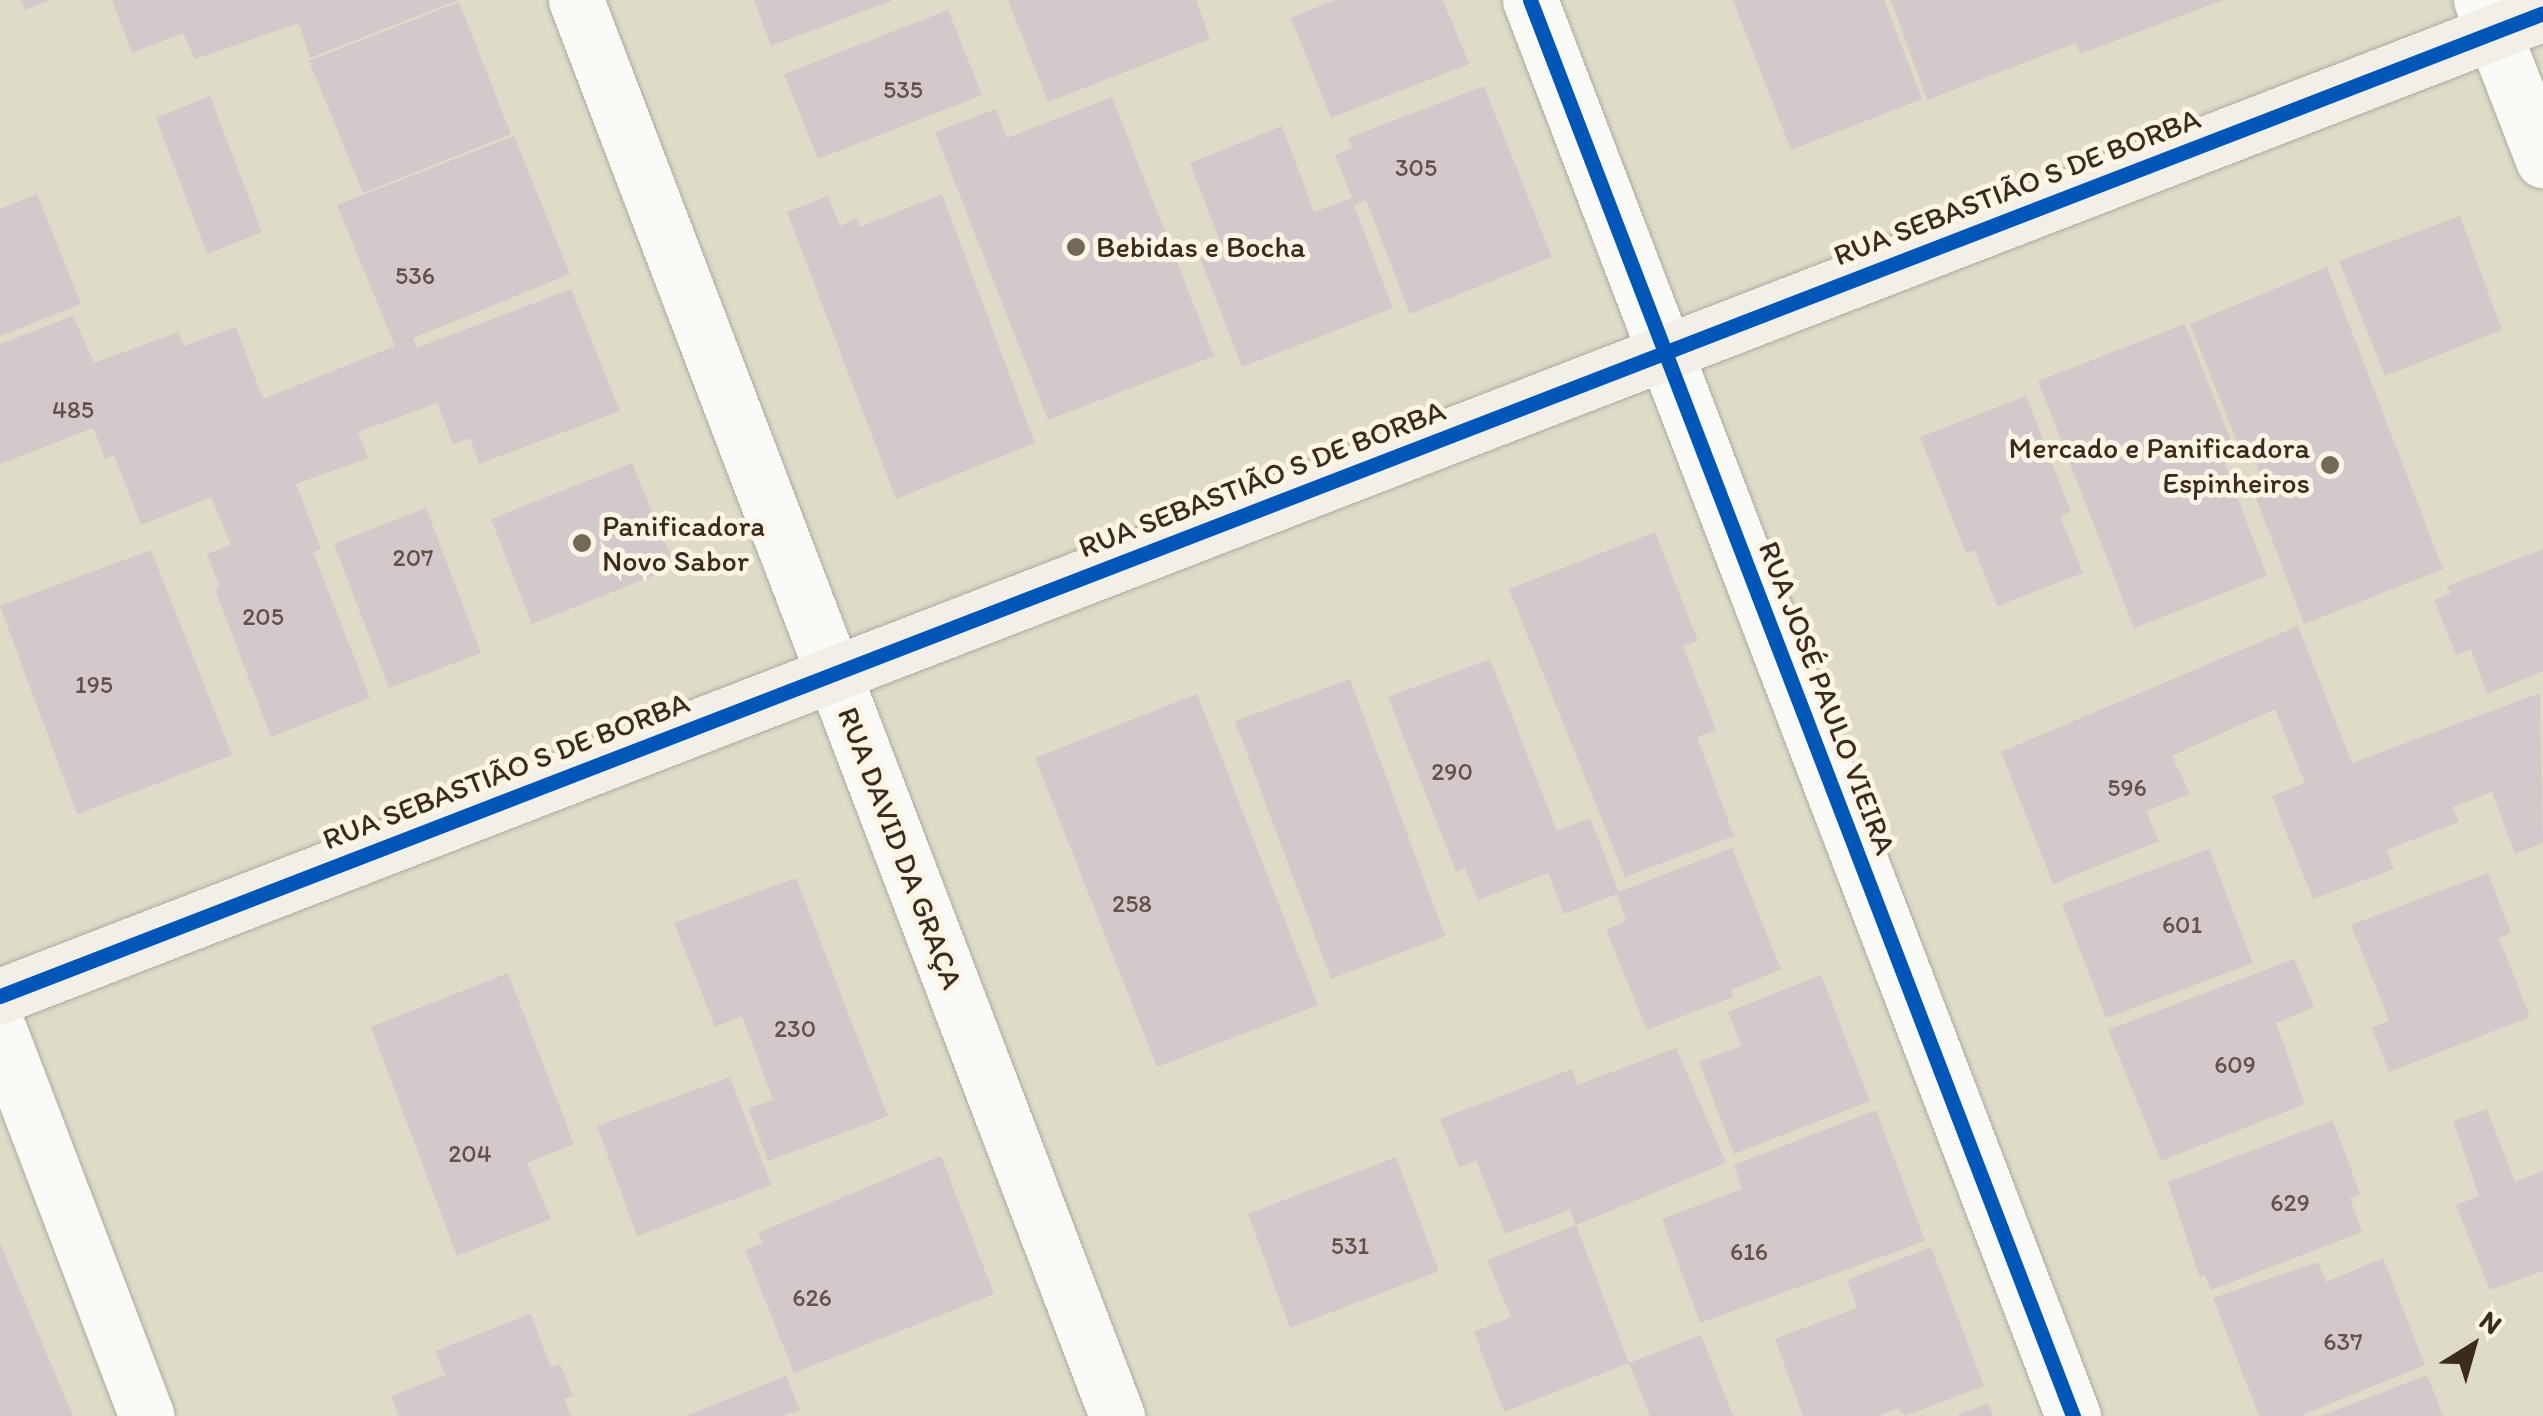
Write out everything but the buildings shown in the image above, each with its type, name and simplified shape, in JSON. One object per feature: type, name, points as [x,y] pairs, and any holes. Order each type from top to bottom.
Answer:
[{"type":"street","name":"RUA DAVID DA GRAÇA","points":[[576,0],[1118,1416]]},
{"type":"street","name":"RUA JOSÉ PAULO VIEIRA","points":[[1530,0],[2072,1416]]},
{"type":"street","name":"RUA SEBASTIÃO S DE BORBA","points":[[0,996],[1665,352],[2487,16],[2543,12]]},
{"type":"street","points":[[2487,16],[2543,160]]},
{"type":"street","points":[[0,1032],[147,1416]]},
{"type":"cycle path","points":[[1530,0],[2073,1416]]},
{"type":"cycle path","points":[[0,996],[2543,13]]},
{"type":"place","name":"Bebidas e Bocha","points":[[1076,247]]},
{"type":"place","name":"Mercado e Panificadora Espinheiros","points":[[2330,465]]},
{"type":"place","name":"Panificadora Novo Sabor","points":[[582,543]]}]
